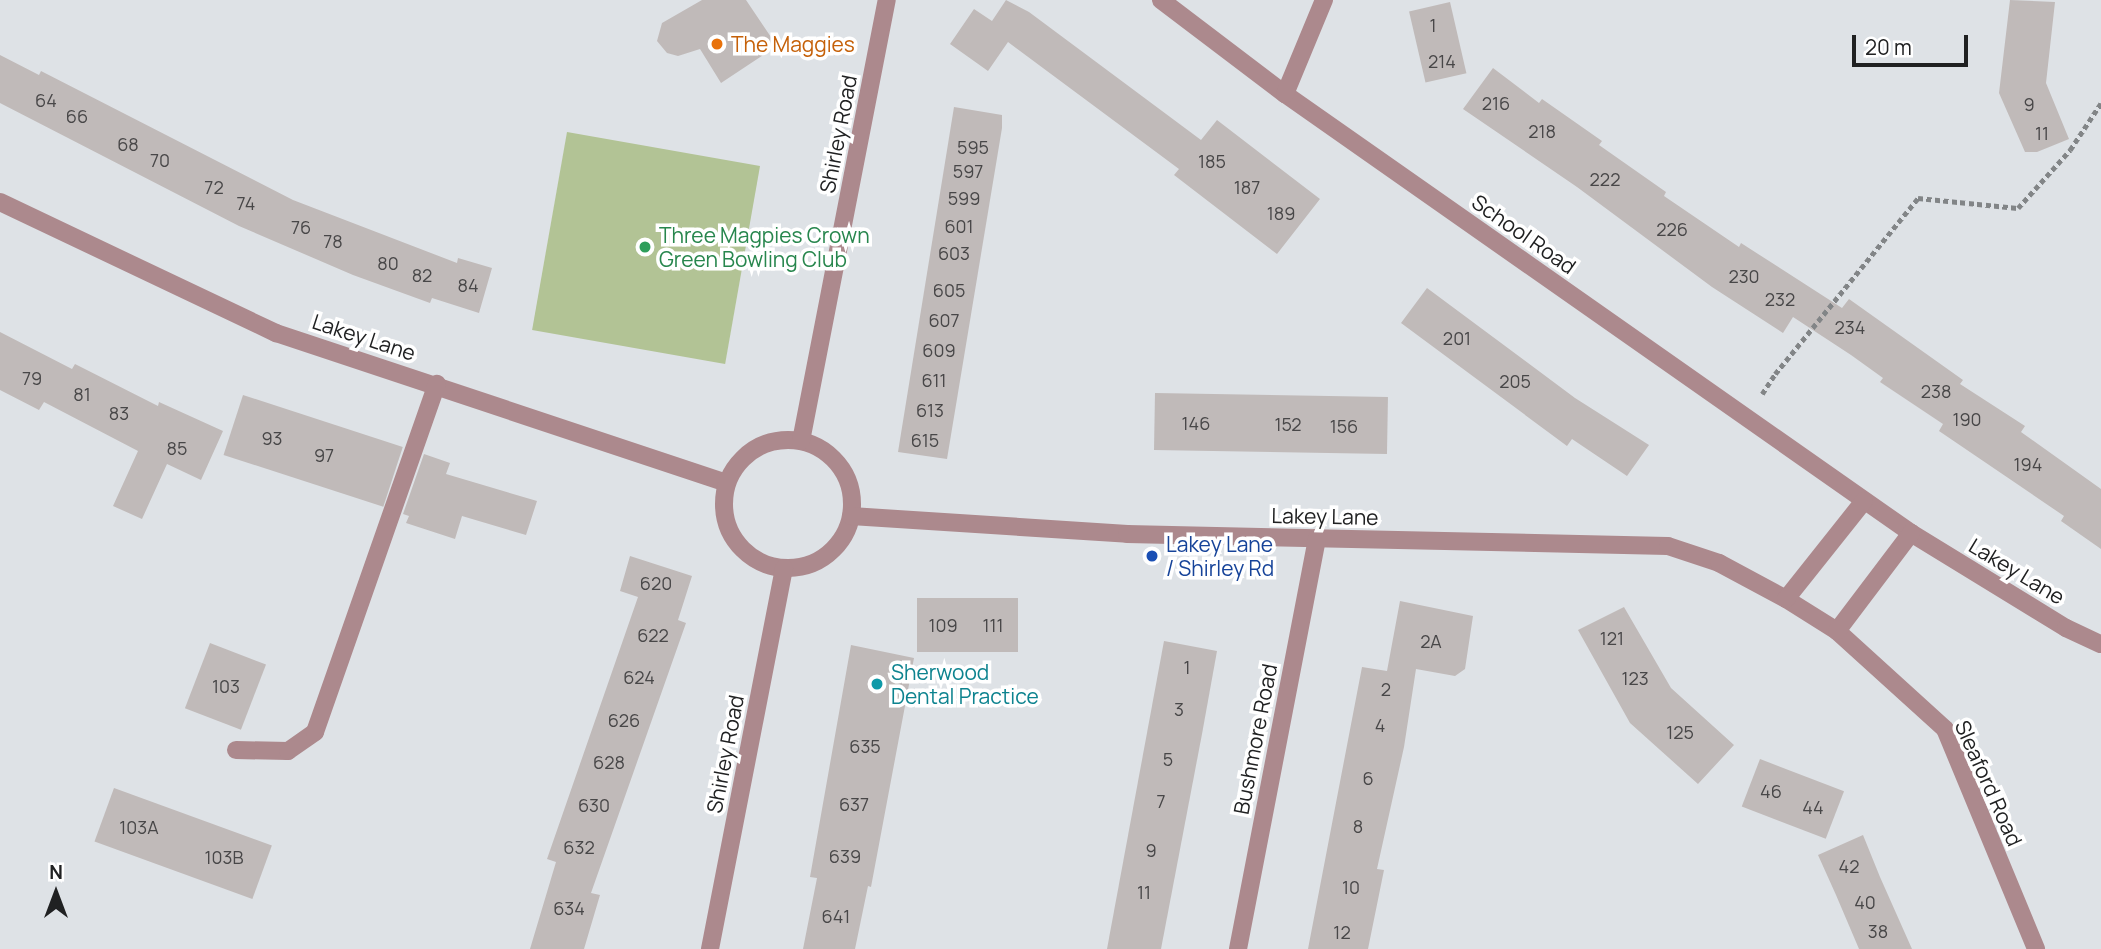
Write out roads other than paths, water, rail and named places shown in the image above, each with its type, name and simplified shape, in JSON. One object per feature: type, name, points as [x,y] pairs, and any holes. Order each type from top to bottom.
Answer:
[{"type":"street","name":"Shirley Road","points":[[801,441],[887,0]]},
{"type":"street","name":"School Road","points":[[1161,0],[1285,94],[1864,501]]},
{"type":"street","points":[[1285,94],[1324,0]]},
{"type":"street","name":"Lakey Lane","points":[[0,202],[276,333],[438,384],[727,482]]},
{"type":"street","points":[[236,750],[288,751],[315,732],[438,384]]},
{"type":"street","points":[[783,440],[801,441],[820,448],[835,461],[847,477],[852,496],[851,516],[845,534],[820,560],[784,568],[765,564],[747,554],[734,539],[724,512],[727,482],[736,466],[749,453],[765,444],[783,440]]},
{"type":"street","points":[[1786,599],[1864,501]]},
{"type":"street","name":"Lakey Lane","points":[[1864,501],[2066,628],[2101,645]]},
{"type":"street","name":"Lakey Lane","points":[[851,516],[1127,534],[1668,547],[1719,563],[1786,599],[1837,631]]},
{"type":"street","points":[[1837,631],[1911,533]]},
{"type":"street","name":"Bushmore Road","points":[[1238,949],[1317,538]]},
{"type":"street","name":"Shirley Road","points":[[710,949],[784,568]]},
{"type":"street","name":"Sleaford Road","points":[[1837,631],[1945,729],[2036,949]]},
{"type":"place","name":"The Maggies","points":[[717,44]]},
{"type":"place","name":"Three Magpies Crown Green Bowling Club","points":[[645,247]]},
{"type":"place","name":"Lakey Lane / Shirley Rd","points":[[1152,556]]},
{"type":"place","name":"Sherwood Dental Practice","points":[[877,684]]}]
